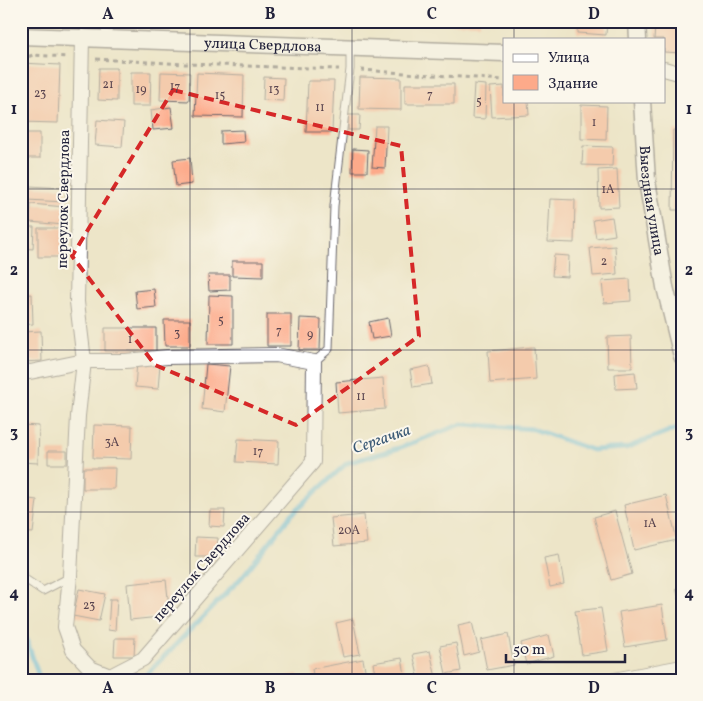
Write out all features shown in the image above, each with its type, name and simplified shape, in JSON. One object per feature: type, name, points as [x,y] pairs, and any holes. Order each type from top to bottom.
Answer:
[{"type":"street","points":[[637,21],[638,38]]},
{"type":"street","name":"улица Свердлова","points":[[21,36],[503,52]]},
{"type":"street","name":"переулок Свердлова","points":[[82,37],[77,302],[84,361],[78,416],[70,576],[65,627],[73,650],[90,668],[110,676],[143,660],[313,462],[314,362]]},
{"type":"street","points":[[666,70],[682,74]]},
{"type":"street","name":"Выездная улица","points":[[642,102],[647,181],[665,287],[678,333],[682,356]]},
{"type":"street","points":[[21,370],[30,372],[84,361],[126,362],[167,357],[276,355],[314,362]]},
{"type":"street","points":[[614,680],[682,667]]},
{"type":"lane","points":[[314,362],[329,349],[334,206],[350,69],[350,47]]},
{"type":"lane","points":[[21,572],[25,579],[43,591],[70,576]]},
{"type":"path","points":[[21,59],[33,55],[186,64],[350,69],[503,80]]},
{"type":"highlighted area","points":[[173,90],[401,146],[419,336],[296,425],[155,365],[72,256]]},
{"type":"building","points":[[437,21],[480,21],[480,24],[437,23]]},
{"type":"building","points":[[578,21],[607,21],[606,35],[577,33]]},
{"type":"building","points":[[655,26],[682,28],[682,53],[666,52],[666,38],[654,38]]},
{"type":"building","points":[[21,63],[60,65],[58,123],[21,122]]},
{"type":"building","points":[[99,68],[117,68],[117,101],[98,100]]},
{"type":"building","points":[[131,72],[151,72],[150,106],[131,106]]},
{"type":"building","points":[[161,72],[190,73],[189,101],[160,100]]},
{"type":"building","points":[[197,73],[244,75],[243,117],[195,116]]},
{"type":"building","points":[[264,77],[284,78],[283,101],[263,100]]},
{"type":"building","points":[[360,77],[401,78],[401,110],[359,109]]},
{"type":"building","points":[[308,81],[334,81],[332,132],[306,132]]},
{"type":"building","points":[[405,84],[454,84],[454,104],[405,104]]},
{"type":"building","points":[[474,84],[486,85],[485,119],[472,118]]},
{"type":"building","points":[[503,86],[503,102],[528,102],[529,115],[492,117],[490,87]]},
{"type":"building","points":[[581,105],[607,106],[606,140],[581,139]]},
{"type":"building","points":[[171,107],[174,128],[153,130],[151,110]]},
{"type":"building","points":[[348,115],[360,115],[359,130],[348,130]]},
{"type":"building","points":[[97,120],[124,122],[122,147],[95,145]]},
{"type":"building","points":[[375,126],[387,126],[385,168],[372,167]]},
{"type":"building","points":[[243,130],[244,142],[221,144],[221,131]]},
{"type":"building","points":[[673,130],[682,130],[682,210],[672,210]]},
{"type":"building","points":[[21,133],[40,133],[40,158],[21,158]]},
{"type":"building","points":[[583,146],[613,147],[612,166],[582,165]]},
{"type":"building","points":[[353,149],[368,150],[367,172],[352,172]]},
{"type":"building","points":[[190,158],[192,184],[176,186],[173,160]]},
{"type":"building","points":[[617,169],[619,207],[599,208],[598,170]]},
{"type":"building","points":[[28,186],[66,188],[65,202],[27,200]]},
{"type":"building","points":[[550,199],[575,200],[574,243],[548,242]]},
{"type":"building","points":[[31,204],[65,207],[64,225],[30,222]]},
{"type":"building","points":[[612,217],[615,235],[596,238],[593,220]]},
{"type":"building","points":[[21,227],[34,227],[33,249],[21,248]]},
{"type":"building","points":[[38,228],[65,228],[65,257],[38,257]]},
{"type":"building","points":[[615,246],[617,274],[593,276],[590,248]]},
{"type":"building","points":[[554,255],[569,256],[568,277],[552,276]]},
{"type":"building","points":[[232,261],[263,261],[263,277],[232,276]]},
{"type":"building","points":[[208,275],[230,275],[230,290],[209,291]]},
{"type":"building","points":[[630,279],[631,301],[604,303],[602,281]]},
{"type":"building","points":[[154,289],[156,307],[137,309],[135,291]]},
{"type":"building","points":[[32,294],[33,324],[21,325],[21,295]]},
{"type":"building","points":[[209,295],[233,296],[233,344],[208,344]]},
{"type":"building","points":[[267,314],[291,314],[291,346],[267,346]]},
{"type":"building","points":[[300,318],[321,319],[320,350],[299,350]]},
{"type":"building","points":[[388,318],[391,336],[372,339],[369,322]]},
{"type":"building","points":[[164,320],[190,320],[190,346],[165,346]]},
{"type":"building","points":[[105,328],[156,328],[156,351],[105,351]]},
{"type":"building","points":[[41,331],[42,361],[21,362],[21,332]]},
{"type":"building","points":[[631,336],[632,368],[608,368],[607,337]]},
{"type":"building","points":[[534,347],[536,379],[490,383],[488,351]]},
{"type":"building","points":[[137,362],[160,364],[158,389],[135,387]]},
{"type":"building","points":[[206,364],[230,366],[225,412],[202,409]]},
{"type":"building","points":[[429,366],[432,384],[413,387],[410,370]]},
{"type":"building","points":[[635,372],[637,388],[616,389],[615,374]]},
{"type":"building","points":[[383,378],[385,409],[338,413],[336,382]]},
{"type":"building","points":[[21,425],[39,426],[38,463],[21,462]]},
{"type":"building","points":[[94,425],[132,426],[131,459],[93,458]]},
{"type":"building","points":[[238,439],[279,441],[278,464],[236,462]]},
{"type":"building","points":[[48,451],[67,451],[67,464],[48,464]]},
{"type":"building","points":[[83,468],[115,468],[114,489],[83,489]]},
{"type":"building","points":[[666,495],[677,540],[634,550],[624,505]]},
{"type":"building","points":[[21,498],[37,500],[33,533],[21,532]]},
{"type":"building","points":[[210,510],[225,510],[224,527],[209,526]]},
{"type":"building","points":[[615,511],[632,574],[611,580],[594,517]]},
{"type":"building","points":[[364,515],[367,543],[334,546],[331,518]]},
{"type":"building","points":[[196,537],[218,538],[217,557],[195,557]]},
{"type":"building","points":[[559,555],[564,584],[550,587],[544,558]]},
{"type":"building","points":[[166,580],[170,616],[130,620],[127,584]]},
{"type":"building","points":[[682,586],[682,607],[681,607],[676,588]]},
{"type":"building","points":[[79,589],[105,594],[99,621],[73,616]]},
{"type":"building","points":[[110,599],[117,599],[115,631],[108,630]]},
{"type":"building","points":[[662,605],[667,640],[625,647],[619,612]]},
{"type":"building","points":[[601,608],[608,651],[582,655],[575,611]]},
{"type":"building","points":[[353,619],[360,654],[343,657],[336,623]]},
{"type":"building","points":[[472,622],[479,652],[464,656],[458,625]]},
{"type":"building","points":[[508,634],[514,665],[487,670],[481,640]]},
{"type":"building","points":[[549,635],[554,656],[526,664],[521,643]]},
{"type":"building","points":[[115,638],[135,638],[134,656],[114,656]]},
{"type":"building","points":[[456,643],[461,671],[446,674],[440,646]]},
{"type":"building","points":[[430,651],[436,678],[419,680],[413,654]]},
{"type":"building","points":[[402,658],[406,680],[376,680],[373,663]]},
{"type":"building","points":[[363,659],[367,680],[314,680],[312,669]]},
{"type":"building","points":[[298,674],[299,680],[271,680],[271,679]]},
{"type":"waterway","name":"Сергачка","points":[[141,680],[242,577],[292,514],[347,463],[399,448],[462,424],[533,429],[592,450],[626,448],[682,426]]},
{"type":"waterway","name":"Сергачка","points":[[21,623],[40,680]]}]
